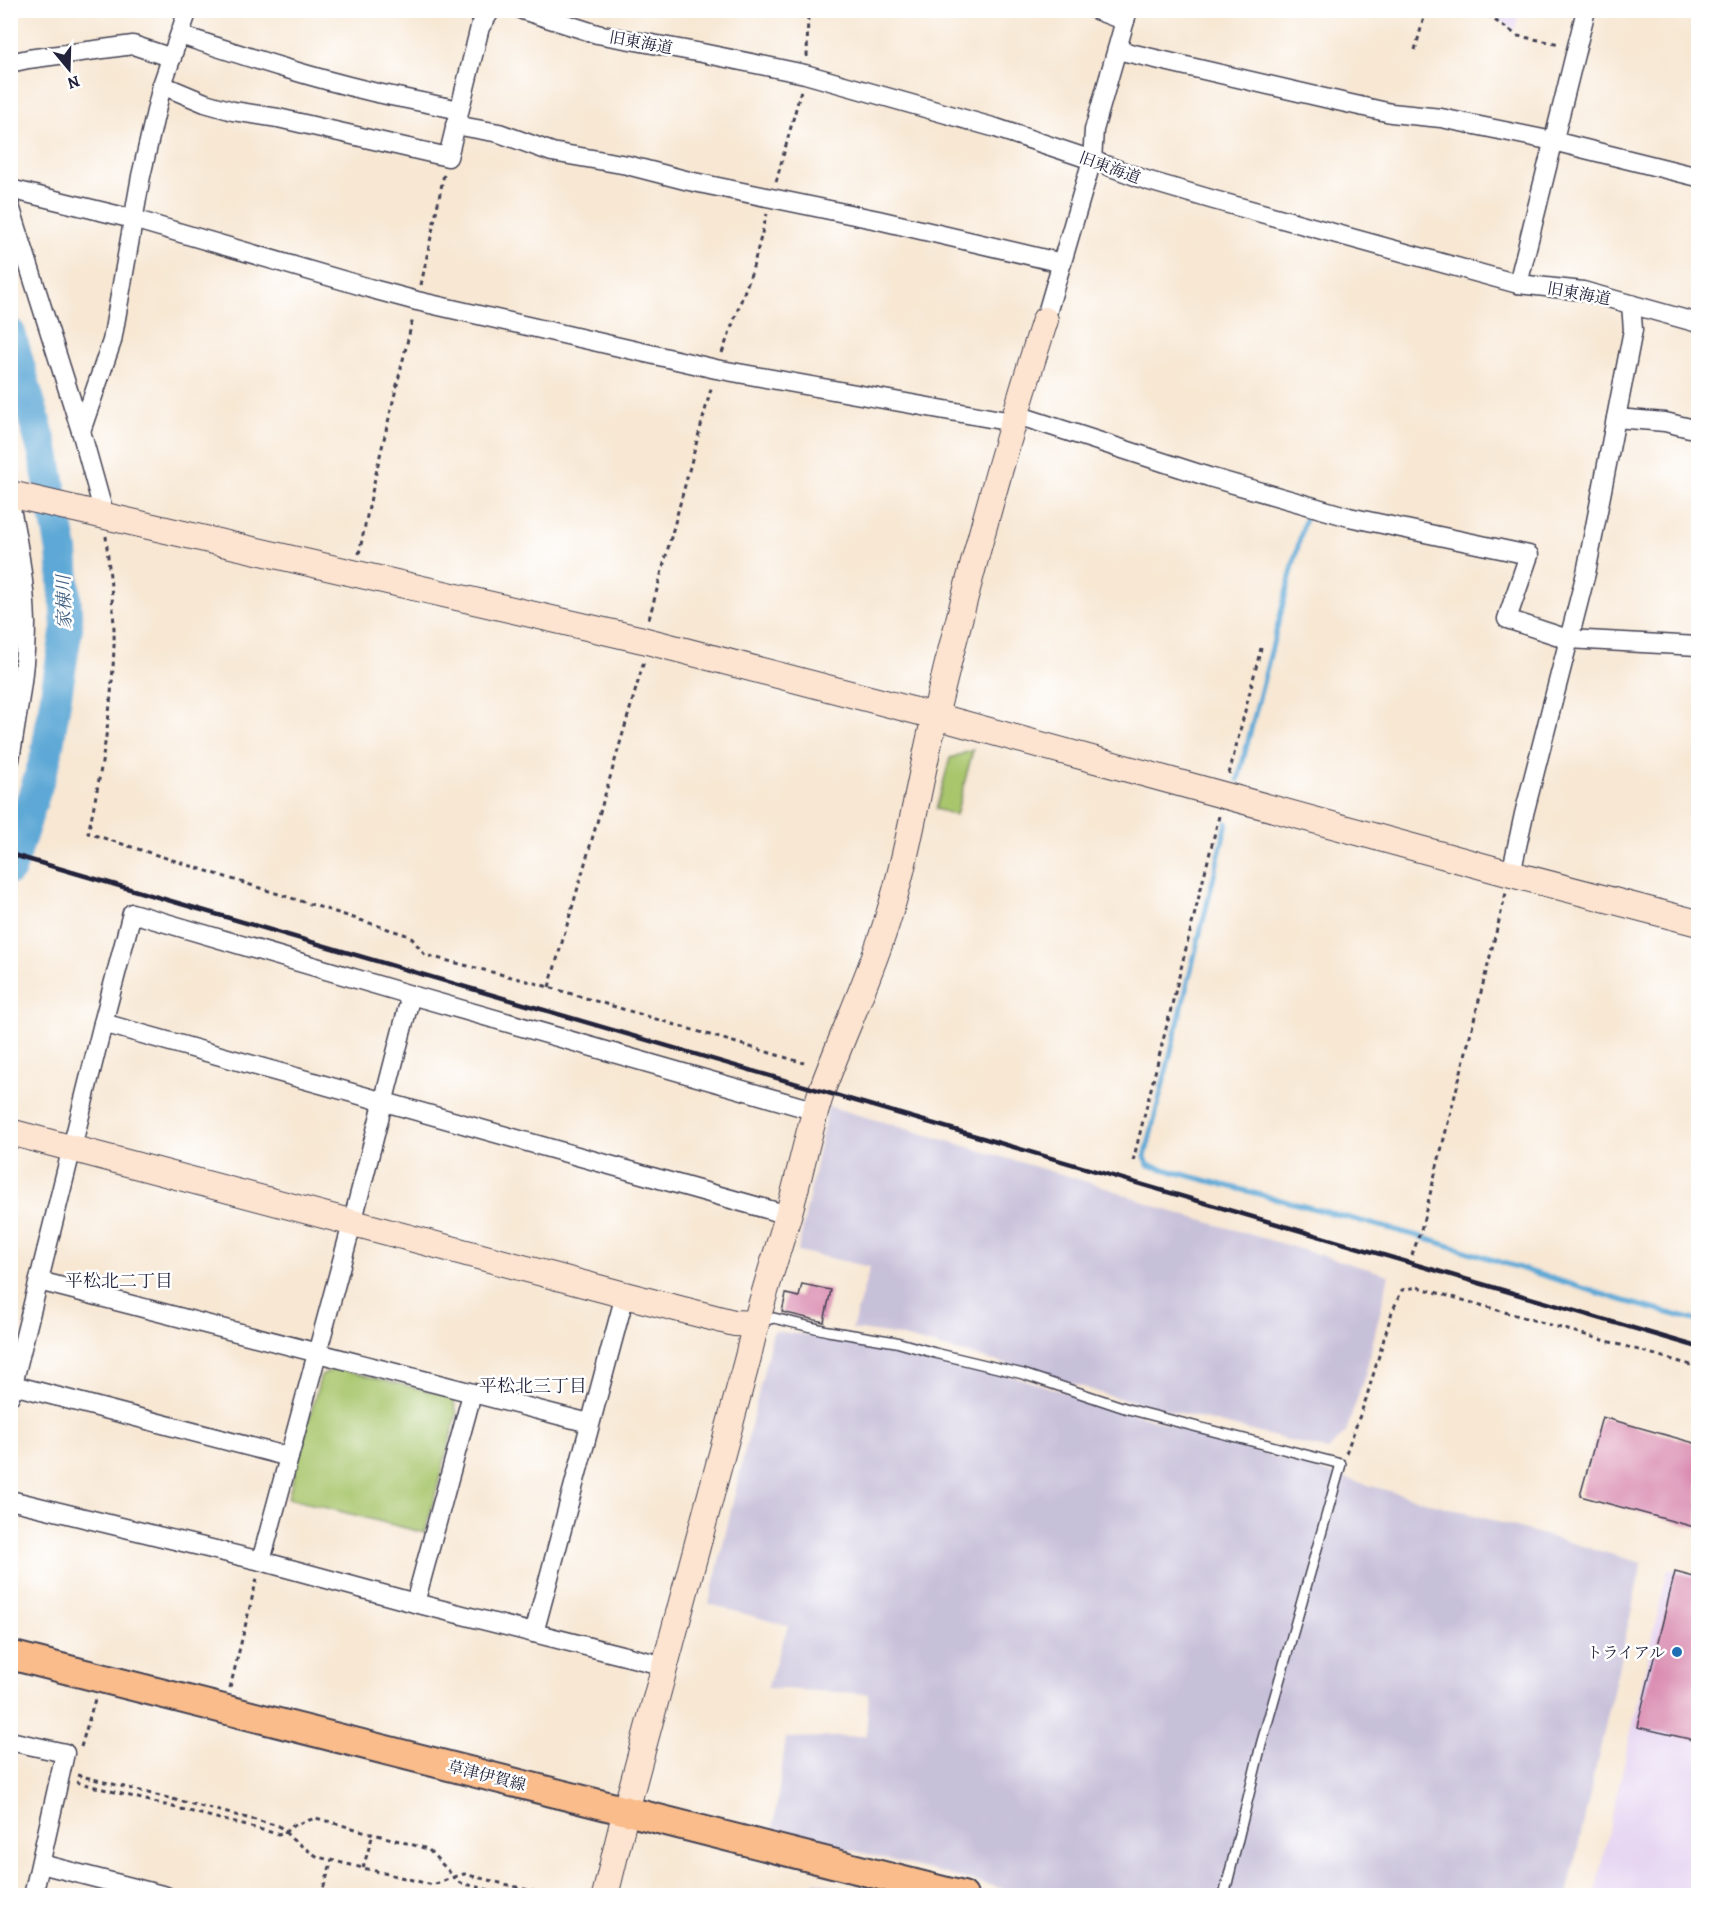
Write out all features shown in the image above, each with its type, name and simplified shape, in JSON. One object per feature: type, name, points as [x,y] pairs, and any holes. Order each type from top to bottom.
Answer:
[{"type":"main road","name":"草津伊賀線","points":[[10,1655],[963,1896]]},
{"type":"street","points":[[81,431],[112,341],[141,176],[162,85],[188,10]]},
{"type":"street","points":[[162,85],[233,111],[278,118],[448,157],[480,27],[491,10]]},
{"type":"street","name":"旧東海道","points":[[522,10],[597,34],[805,74],[996,128],[1146,180],[1214,200],[1518,284],[1583,291],[1698,323]]},
{"type":"street","points":[[604,1896],[755,1324],[822,1092],[888,917],[983,525],[1013,418],[1045,321],[1092,160],[1094,130],[1127,16],[1096,10]]},
{"type":"street","points":[[1518,284],[1586,10]]},
{"type":"street","points":[[180,34],[249,58],[457,117],[552,152],[627,165],[701,184],[878,220],[1062,263]]},
{"type":"street","points":[[10,63],[133,45],[172,58]]},
{"type":"street","points":[[1117,50],[1352,105],[1441,118],[1553,141],[1698,177]]},
{"type":"street","points":[[10,189],[134,219],[417,301],[716,369],[1013,418],[1349,517],[1529,555],[1507,619],[1568,639],[1698,646]]},
{"type":"street","points":[[10,206],[81,431],[98,515]]},
{"type":"street","points":[[1511,874],[1586,573],[1633,330],[1631,304]]},
{"type":"street","points":[[1616,418],[1665,422],[1698,430]]},
{"type":"street","points":[[10,760],[23,670],[26,622],[13,498],[98,515],[643,640],[935,716],[1698,923]]},
{"type":"street","points":[[289,1457],[12,1390],[132,913],[816,1111]]},
{"type":"street","points":[[261,1562],[411,995]]},
{"type":"street","points":[[103,1023],[788,1215]]},
{"type":"street","points":[[10,1132],[353,1221],[625,1295],[734,1323],[755,1324]]},
{"type":"street","points":[[39,1281],[589,1423]]},
{"type":"street","points":[[534,1633],[625,1295]]},
{"type":"street","points":[[415,1603],[472,1394]]},
{"type":"street","points":[[10,1500],[665,1666]]},
{"type":"street","points":[[10,1741],[65,1753],[33,1896]]},
{"type":"street","points":[[41,1864],[166,1896]]},
{"type":"lane","points":[[755,1324],[774,1318],[828,1331],[896,1342],[1023,1374],[1128,1409],[1341,1464],[1262,1745],[1224,1896]]},
{"type":"path","points":[[805,74],[808,10]]},
{"type":"path","points":[[1415,50],[1425,10]]},
{"type":"path","points":[[1480,10],[1518,36],[1577,47]]},
{"type":"path","points":[[355,574],[448,157]]},
{"type":"path","points":[[98,515],[114,644],[100,779],[88,833],[410,936],[425,955],[549,987],[804,1063]]},
{"type":"path","points":[[549,987],[645,657],[643,640]]},
{"type":"path","points":[[1133,1161],[1261,648]]},
{"type":"path","points":[[1412,1255],[1421,1230],[1511,874]]},
{"type":"path","points":[[1341,1464],[1366,1399],[1392,1312],[1402,1290],[1417,1287],[1698,1367]]},
{"type":"path","points":[[229,1695],[261,1562]]},
{"type":"path","points":[[65,1753],[82,1747],[97,1693]]},
{"type":"path","points":[[60,1774],[78,1783],[278,1834],[294,1825],[316,1818],[428,1849],[461,1883],[514,1896]]},
{"type":"path","points":[[60,1774],[82,1775],[279,1826],[293,1840],[318,1857],[433,1885],[464,1874],[553,1896]]},
{"type":"path","points":[[363,1868],[373,1834]]},
{"type":"path","points":[[321,1896],[332,1860]]},
{"type":"shaded area","points":[[1485,11],[1519,11],[1515,30]]},
{"type":"shaded area","points":[[828,1106],[1105,1187],[1163,1209],[1389,1275],[1365,1375],[1346,1432],[1328,1450],[1107,1395],[1048,1375],[895,1335],[852,1329],[870,1267],[798,1251]]},
{"type":"shaded area","points":[[773,1331],[893,1345],[1022,1379],[1347,1479],[1642,1563],[1567,1896],[1028,1895],[773,1830],[786,1738],[866,1736],[869,1694],[767,1688],[788,1626],[709,1604]]},
{"type":"shaded area","points":[[1668,1569],[1698,1576],[1698,1895],[1594,1896]]},
{"type":"shaded area","points":[[815,1881],[871,1895],[812,1895]]},
{"type":"green space","points":[[973,750],[956,815],[936,809],[950,758]]},
{"type":"green space","points":[[336,1368],[453,1397],[457,1414],[425,1533],[288,1498],[321,1375]]},
{"type":"building","points":[[802,1284],[831,1290],[824,1322],[782,1312],[786,1294],[799,1297]]},
{"type":"building","points":[[1602,1417],[1698,1444],[1698,1528],[1580,1496]]},
{"type":"building","name":"トライアル","points":[[1675,1572],[1698,1578],[1698,1741],[1637,1727]]},
{"type":"waterway","name":"家棟川","points":[[10,334],[44,454],[62,551],[67,627],[46,757],[10,869]]},
{"type":"waterway","points":[[1238,780],[1306,515]]},
{"type":"waterway","points":[[1227,823],[1145,1157],[1148,1165],[1418,1236],[1624,1301],[1698,1321]]},
{"type":"railway","points":[[10,854],[1698,1347]]},
{"type":"place","name":"トライアル","points":[[1677,1652]]},
{"type":"district","name":"平松北二丁目","points":[[119,1281]]},
{"type":"district","name":"平松北三丁目","points":[[533,1386]]}]
